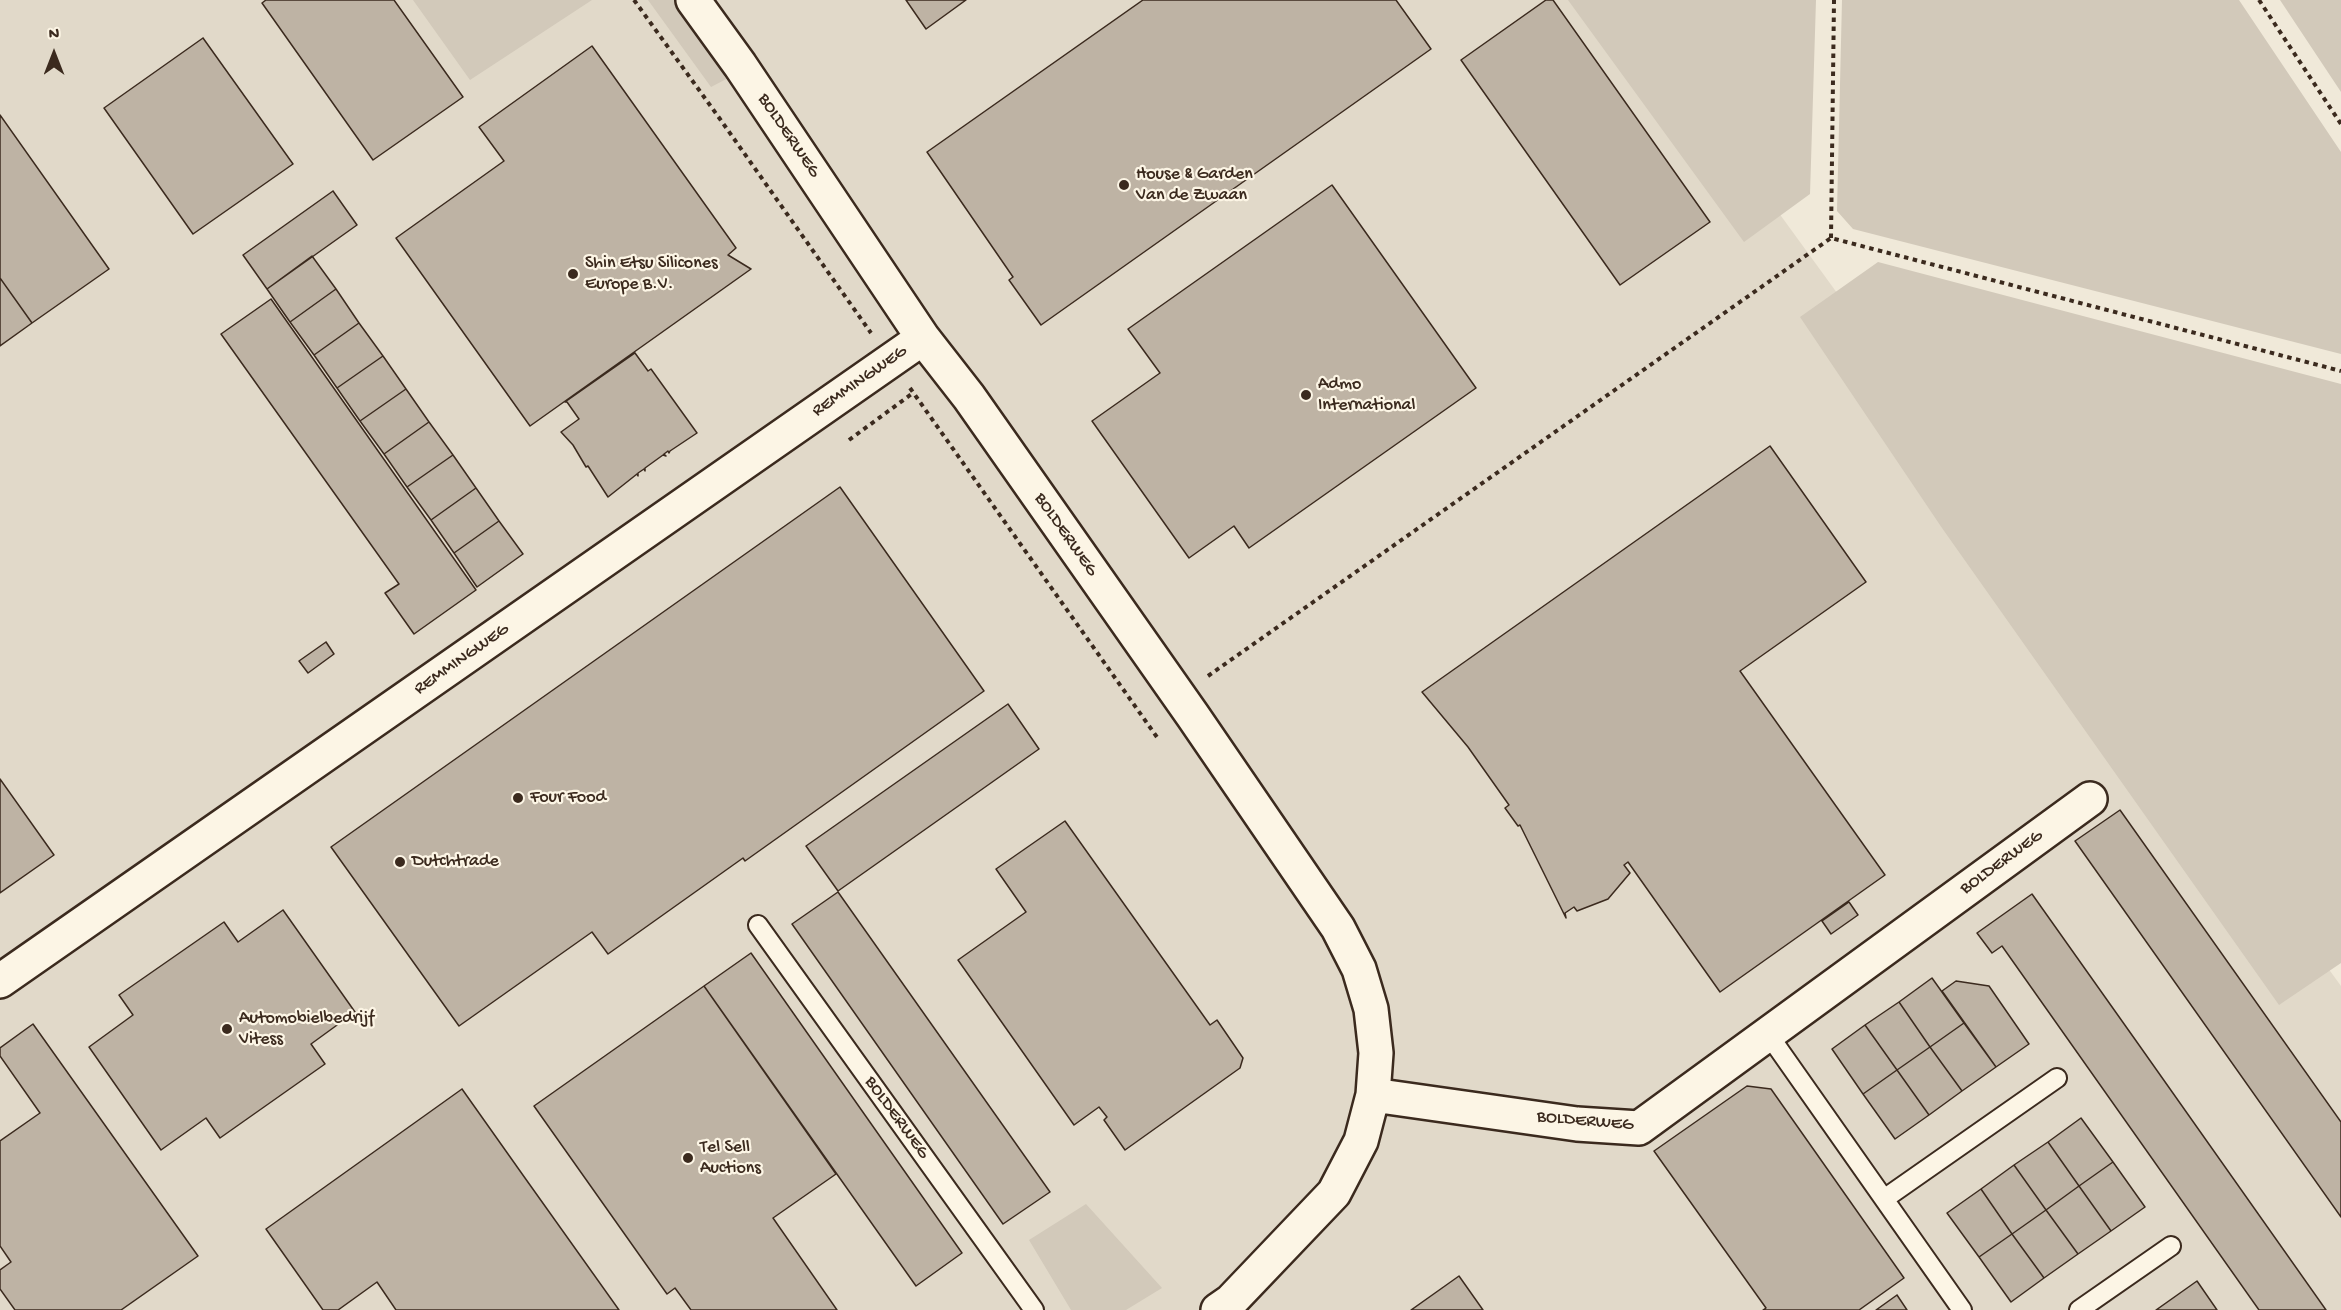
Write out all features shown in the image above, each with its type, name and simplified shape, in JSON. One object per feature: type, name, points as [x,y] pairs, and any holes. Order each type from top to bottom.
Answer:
[{"type":"street","name":"BOLDERWEG","points":[[693,0],[820,183],[923,338],[969,397],[1338,928],[1359,969],[1371,1009],[1376,1053],[1374,1095],[1361,1141],[1334,1193],[1231,1301],[1218,1310]]},
{"type":"street","name":"REMMINGWEG","points":[[0,981],[923,338]]},
{"type":"street","name":"BOLDERWEG","points":[[1374,1095],[1576,1124],[1639,1128],[2090,799]]},
{"type":"lane","name":"BOLDERWEG","points":[[758,925],[1034,1310]]},
{"type":"lane","points":[[1768,1034],[1962,1310]]},
{"type":"lane","points":[[1884,1199],[2057,1078]]},
{"type":"lane","points":[[2079,1310],[2171,1246]]},
{"type":"path","points":[[1831,238],[1834,0]]},
{"type":"path","points":[[2259,0],[2341,124]]},
{"type":"path","points":[[1178,697],[1831,238],[2341,371]]},
{"type":"path","points":[[849,440],[913,393]]},
{"type":"shaded area","points":[[0,0],[1624,0],[2341,986],[2341,1310],[0,1310]]},
{"type":"shaded area","points":[[413,0],[592,0],[470,80]]},
{"type":"shaded area","points":[[648,0],[681,0],[736,74],[711,87]]},
{"type":"shaded area","points":[[1568,0],[1816,0],[1810,194],[1744,242]]},
{"type":"shaded area","points":[[1842,0],[2239,0],[2341,152],[2341,354],[1853,229],[1837,211]]},
{"type":"shaded area","points":[[2280,0],[2341,0],[2341,92]]},
{"type":"shaded area","points":[[1878,262],[2341,384],[2341,963],[2279,1005],[1942,528],[1800,317]]},
{"type":"shaded area","points":[[1086,1204],[1162,1288],[1126,1310],[1071,1310],[1029,1240]]},
{"type":"building","points":[[266,0],[394,0],[463,97],[373,160],[262,3]]},
{"type":"building","points":[[906,0],[966,0],[926,29]]},
{"type":"building","points":[[1143,0],[1396,0],[1431,49],[1041,325],[1009,280],[1013,277],[927,152]]},
{"type":"building","points":[[1546,0],[1553,0],[1710,222],[1620,285],[1461,60]]},
{"type":"building","points":[[203,38],[293,164],[193,234],[104,108]]},
{"type":"building","points":[[592,46],[736,248],[728,255],[751,269],[530,426],[396,238],[504,161],[479,127]]},
{"type":"building","points":[[0,115],[109,269],[32,323],[0,278]]},
{"type":"building","points":[[1332,185],[1476,388],[1249,548],[1234,526],[1189,558],[1092,421],[1160,373],[1128,329]]},
{"type":"building","points":[[333,191],[357,225],[267,289],[243,255]]},
{"type":"building","points":[[312,256],[336,289],[290,322],[267,289]]},
{"type":"building","points":[[0,278],[32,323],[0,346]]},
{"type":"building","points":[[336,289],[359,323],[314,355],[290,322]]},
{"type":"building","points":[[271,299],[476,590],[414,634],[385,593],[399,584],[221,334]]},
{"type":"building","points":[[359,323],[383,356],[337,388],[314,355]]},
{"type":"building","points":[[635,353],[648,371],[651,369],[697,433],[669,453],[668,451],[664,454],[666,456],[663,455],[608,497],[573,445],[561,432],[579,419],[565,402]]},
{"type":"building","points":[[383,356],[406,389],[360,421],[337,388]]},
{"type":"building","points":[[406,389],[429,422],[384,454],[360,421]]},
{"type":"building","points":[[429,422],[453,455],[407,487],[384,454]]},
{"type":"building","points":[[1770,446],[1866,582],[1740,671],[1885,875],[1720,992],[1628,862],[1624,865],[1630,873],[1608,899],[1577,911],[1574,907],[1565,913],[1566,918],[1520,825],[1518,826],[1505,808],[1509,805],[1468,747],[1422,692]]},
{"type":"building","points":[[453,455],[476,488],[431,520],[407,487]]},
{"type":"building","points":[[840,487],[984,691],[745,861],[743,858],[608,954],[592,932],[459,1026],[331,847]]},
{"type":"building","points":[[476,488],[499,521],[454,553],[431,520]]},
{"type":"building","points":[[499,521],[523,554],[477,587],[454,553]]},
{"type":"building","points":[[326,642],[334,654],[308,673],[299,661]]},
{"type":"building","points":[[1008,704],[1039,749],[838,891],[806,846]]},
{"type":"building","points":[[0,779],[54,855],[0,893]]},
{"type":"building","points":[[2120,810],[2341,1122],[2341,1217],[2075,841]]},
{"type":"building","points":[[1065,821],[1210,1025],[1217,1020],[1243,1058],[1240,1068],[1125,1150],[1104,1120],[1107,1117],[1099,1107],[1074,1125],[958,960],[1026,912],[996,869]]},
{"type":"building","points":[[838,892],[1050,1192],[1003,1224],[792,924]]},
{"type":"building","points":[[2032,894],[2326,1310],[2259,1310],[2002,946],[1992,953],[1977,933]]},
{"type":"building","points":[[1849,902],[1858,915],[1831,934],[1822,921]]},
{"type":"building","points":[[283,910],[355,1012],[311,1044],[325,1064],[220,1138],[206,1118],[161,1150],[89,1047],[133,1015],[119,995],[224,922],[238,942]]},
{"type":"building","points":[[751,953],[962,1253],[916,1286],[704,986]]},
{"type":"building","points":[[1932,978],[1964,1023],[1930,1047],[1899,1002]]},
{"type":"building","points":[[1956,981],[1989,986],[2029,1044],[1996,1067],[1942,991]]},
{"type":"building","points":[[704,986],[836,1174],[773,1218],[837,1310],[691,1310],[675,1288],[667,1294],[534,1106]]},
{"type":"building","points":[[1899,1002],[1930,1047],[1897,1070],[1865,1025]]},
{"type":"building","points":[[1964,1023],[1996,1067],[1962,1091],[1930,1047]]},
{"type":"building","points":[[33,1024],[198,1256],[121,1310],[15,1310],[0,1289],[0,1270],[11,1262],[0,1246],[0,1141],[40,1113],[0,1056],[0,1048]]},
{"type":"building","points":[[1865,1025],[1897,1070],[1863,1094],[1832,1049]]},
{"type":"building","points":[[1930,1047],[1962,1091],[1929,1115],[1897,1070]]},
{"type":"building","points":[[1897,1070],[1929,1115],[1895,1139],[1863,1094]]},
{"type":"building","points":[[1747,1086],[1771,1089],[1904,1278],[1859,1310],[1763,1310],[1766,1308],[1654,1151]]},
{"type":"building","points":[[462,1089],[619,1310],[396,1310],[377,1282],[338,1310],[323,1310],[266,1229]]},
{"type":"building","points":[[2081,1118],[2113,1162],[2079,1186],[2048,1142]]},
{"type":"building","points":[[2048,1142],[2079,1186],[2046,1210],[2014,1165]]},
{"type":"building","points":[[2113,1162],[2145,1207],[2111,1231],[2079,1186]]},
{"type":"building","points":[[2014,1165],[2046,1210],[2012,1234],[1981,1189]]},
{"type":"building","points":[[2079,1186],[2111,1231],[2078,1254],[2046,1210]]},
{"type":"building","points":[[1981,1189],[2012,1234],[1979,1257],[1947,1213]]},
{"type":"building","points":[[2046,1210],[2078,1254],[2044,1278],[2012,1234]]},
{"type":"building","points":[[2012,1234],[2044,1278],[2011,1302],[1979,1257]]},
{"type":"building","points":[[1459,1276],[1483,1310],[1411,1310]]},
{"type":"building","points":[[2197,1281],[2217,1310],[2156,1310]]},
{"type":"building","points":[[1897,1295],[1907,1310],[1876,1310]]},
{"type":"place","name":"House & Garden Van de Zwaan","points":[[1124,185]]},
{"type":"place","name":"Shin Etsu Silicones Europe B.V.","points":[[573,274]]},
{"type":"place","name":"Admo International","points":[[1306,395]]},
{"type":"place","name":"Four Food","points":[[518,798]]},
{"type":"place","name":"Dutchtrade","points":[[400,862]]},
{"type":"place","name":"Automobielbedrijf Vitess","points":[[227,1029]]},
{"type":"place","name":"Tel Sell Auctions","points":[[688,1158]]}]
